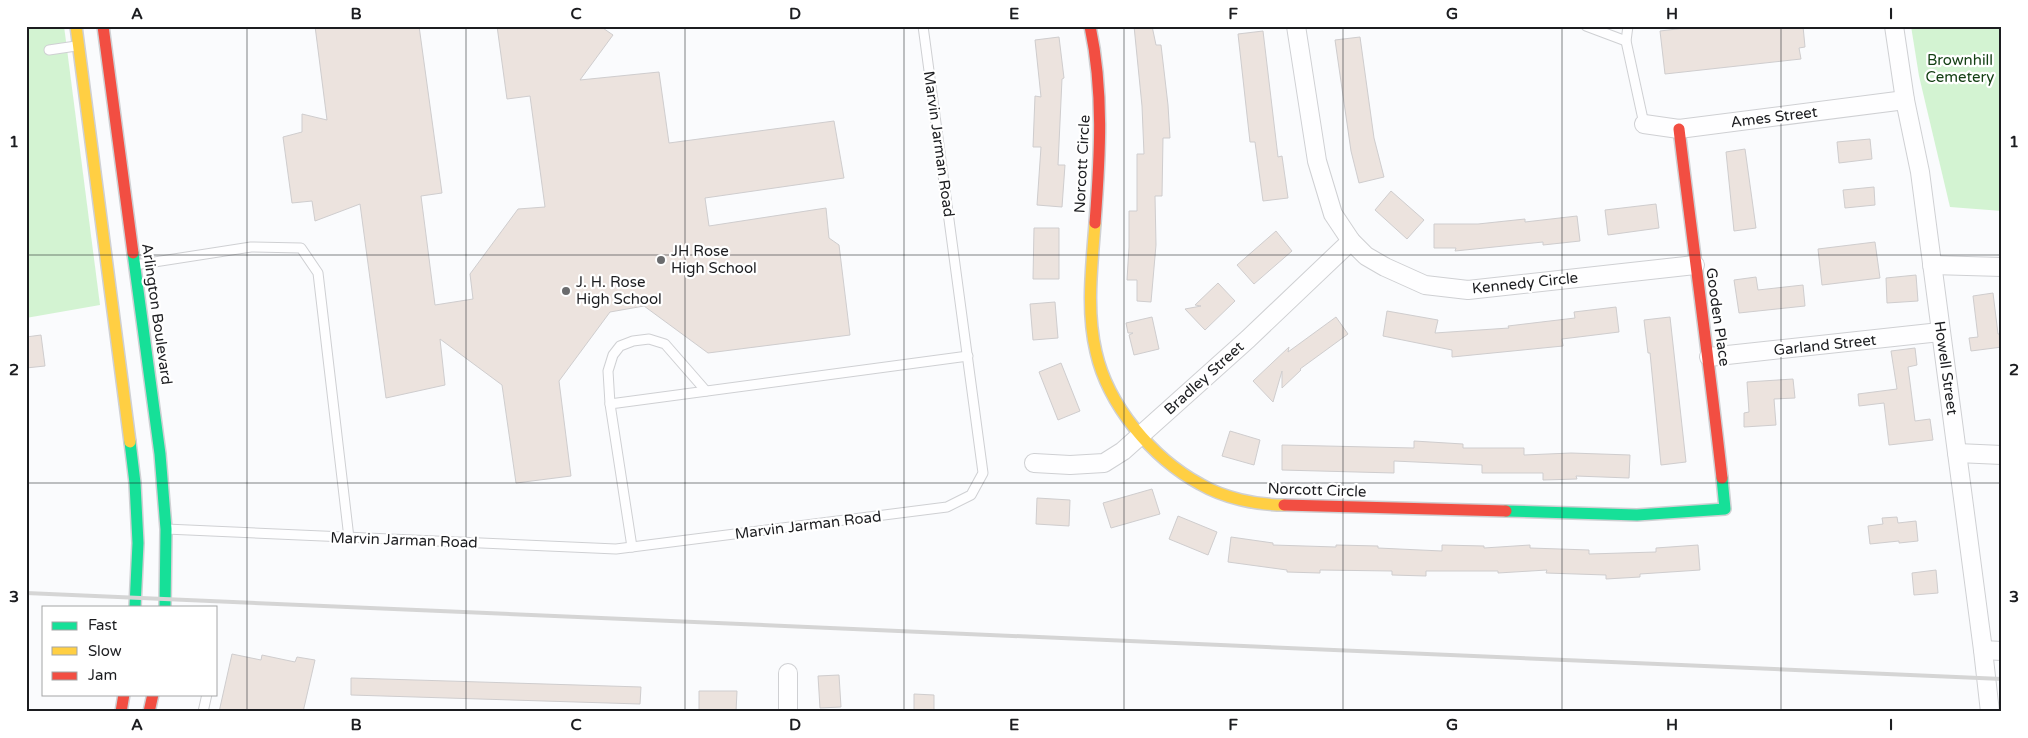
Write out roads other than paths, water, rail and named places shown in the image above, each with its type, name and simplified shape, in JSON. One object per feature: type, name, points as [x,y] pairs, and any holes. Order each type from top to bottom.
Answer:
[{"type":"street","points":[[76,26],[135,483],[138,542],[135,606]]},
{"type":"street","name":"Arlington Boulevard","points":[[103,26],[160,454],[166,529],[165,606]]},
{"type":"street","name":"Norcott Circle","points":[[1090,26],[1100,82],[1101,124],[1091,294],[1094,343],[1100,367],[1118,406],[1158,454],[1183,475],[1224,494],[1267,505],[1637,515],[1726,509]]},
{"type":"street","name":"Kennedy Circle","points":[[1296,26],[1317,161],[1333,214],[1351,241],[1366,256],[1385,268],[1425,286],[1468,290],[1695,265]]},
{"type":"street","name":"Howell Street","points":[[1894,26],[1904,100],[1920,172],[1990,712]]},
{"type":"street","points":[[78,46],[92,57]]},
{"type":"street","name":"Ames Street","points":[[1644,124],[1679,129],[1904,100]]},
{"type":"street","points":[[102,110],[110,130],[119,144]]},
{"type":"street","name":"Gooden Place","points":[[1679,129],[1695,265],[1709,357],[1726,509]]},
{"type":"street","name":"Bradley Street","points":[[1034,463],[1070,465],[1104,463],[1123,451],[1248,339],[1351,241]]},
{"type":"street","points":[[1932,265],[2002,268]]},
{"type":"street","name":"Garland Street","points":[[1709,357],[1940,332]]},
{"type":"street","points":[[124,401],[144,465],[147,483]]},
{"type":"street","points":[[1957,453],[2002,455]]},
{"type":"street","points":[[151,519],[166,529]]},
{"type":"street","points":[[1983,650],[2002,651]]},
{"type":"street","points":[[788,673],[788,712]]},
{"type":"street","points":[[121,712],[124,696]]},
{"type":"street","points":[[149,712],[153,696]]},
{"type":"lane","name":"Marvin Jarman Road","points":[[166,529],[616,549],[947,507],[971,495],[984,473],[923,26]]},
{"type":"lane","points":[[1586,26],[1626,41]]},
{"type":"lane","points":[[1628,26],[1626,41],[1644,124]]},
{"type":"lane","points":[[49,50],[78,46]]},
{"type":"lane","points":[[135,264],[251,247],[301,248],[318,273],[349,538]]},
{"type":"lane","points":[[632,547],[610,404],[608,371],[613,355],[620,346],[633,340],[648,339],[665,344],[706,391]]},
{"type":"lane","points":[[610,404],[968,356]]},
{"type":"lane","points":[[203,712],[207,696]]},
{"type":"railway","points":[[26,593],[2002,679]]},
{"type":"place","name":"JH Rose High School","points":[[661,260]]},
{"type":"place","name":"J. H. Rose High School","points":[[566,291]]},
{"type":"park label","name":"Brownhill Cemetery","points":[[1960,68]]}]
